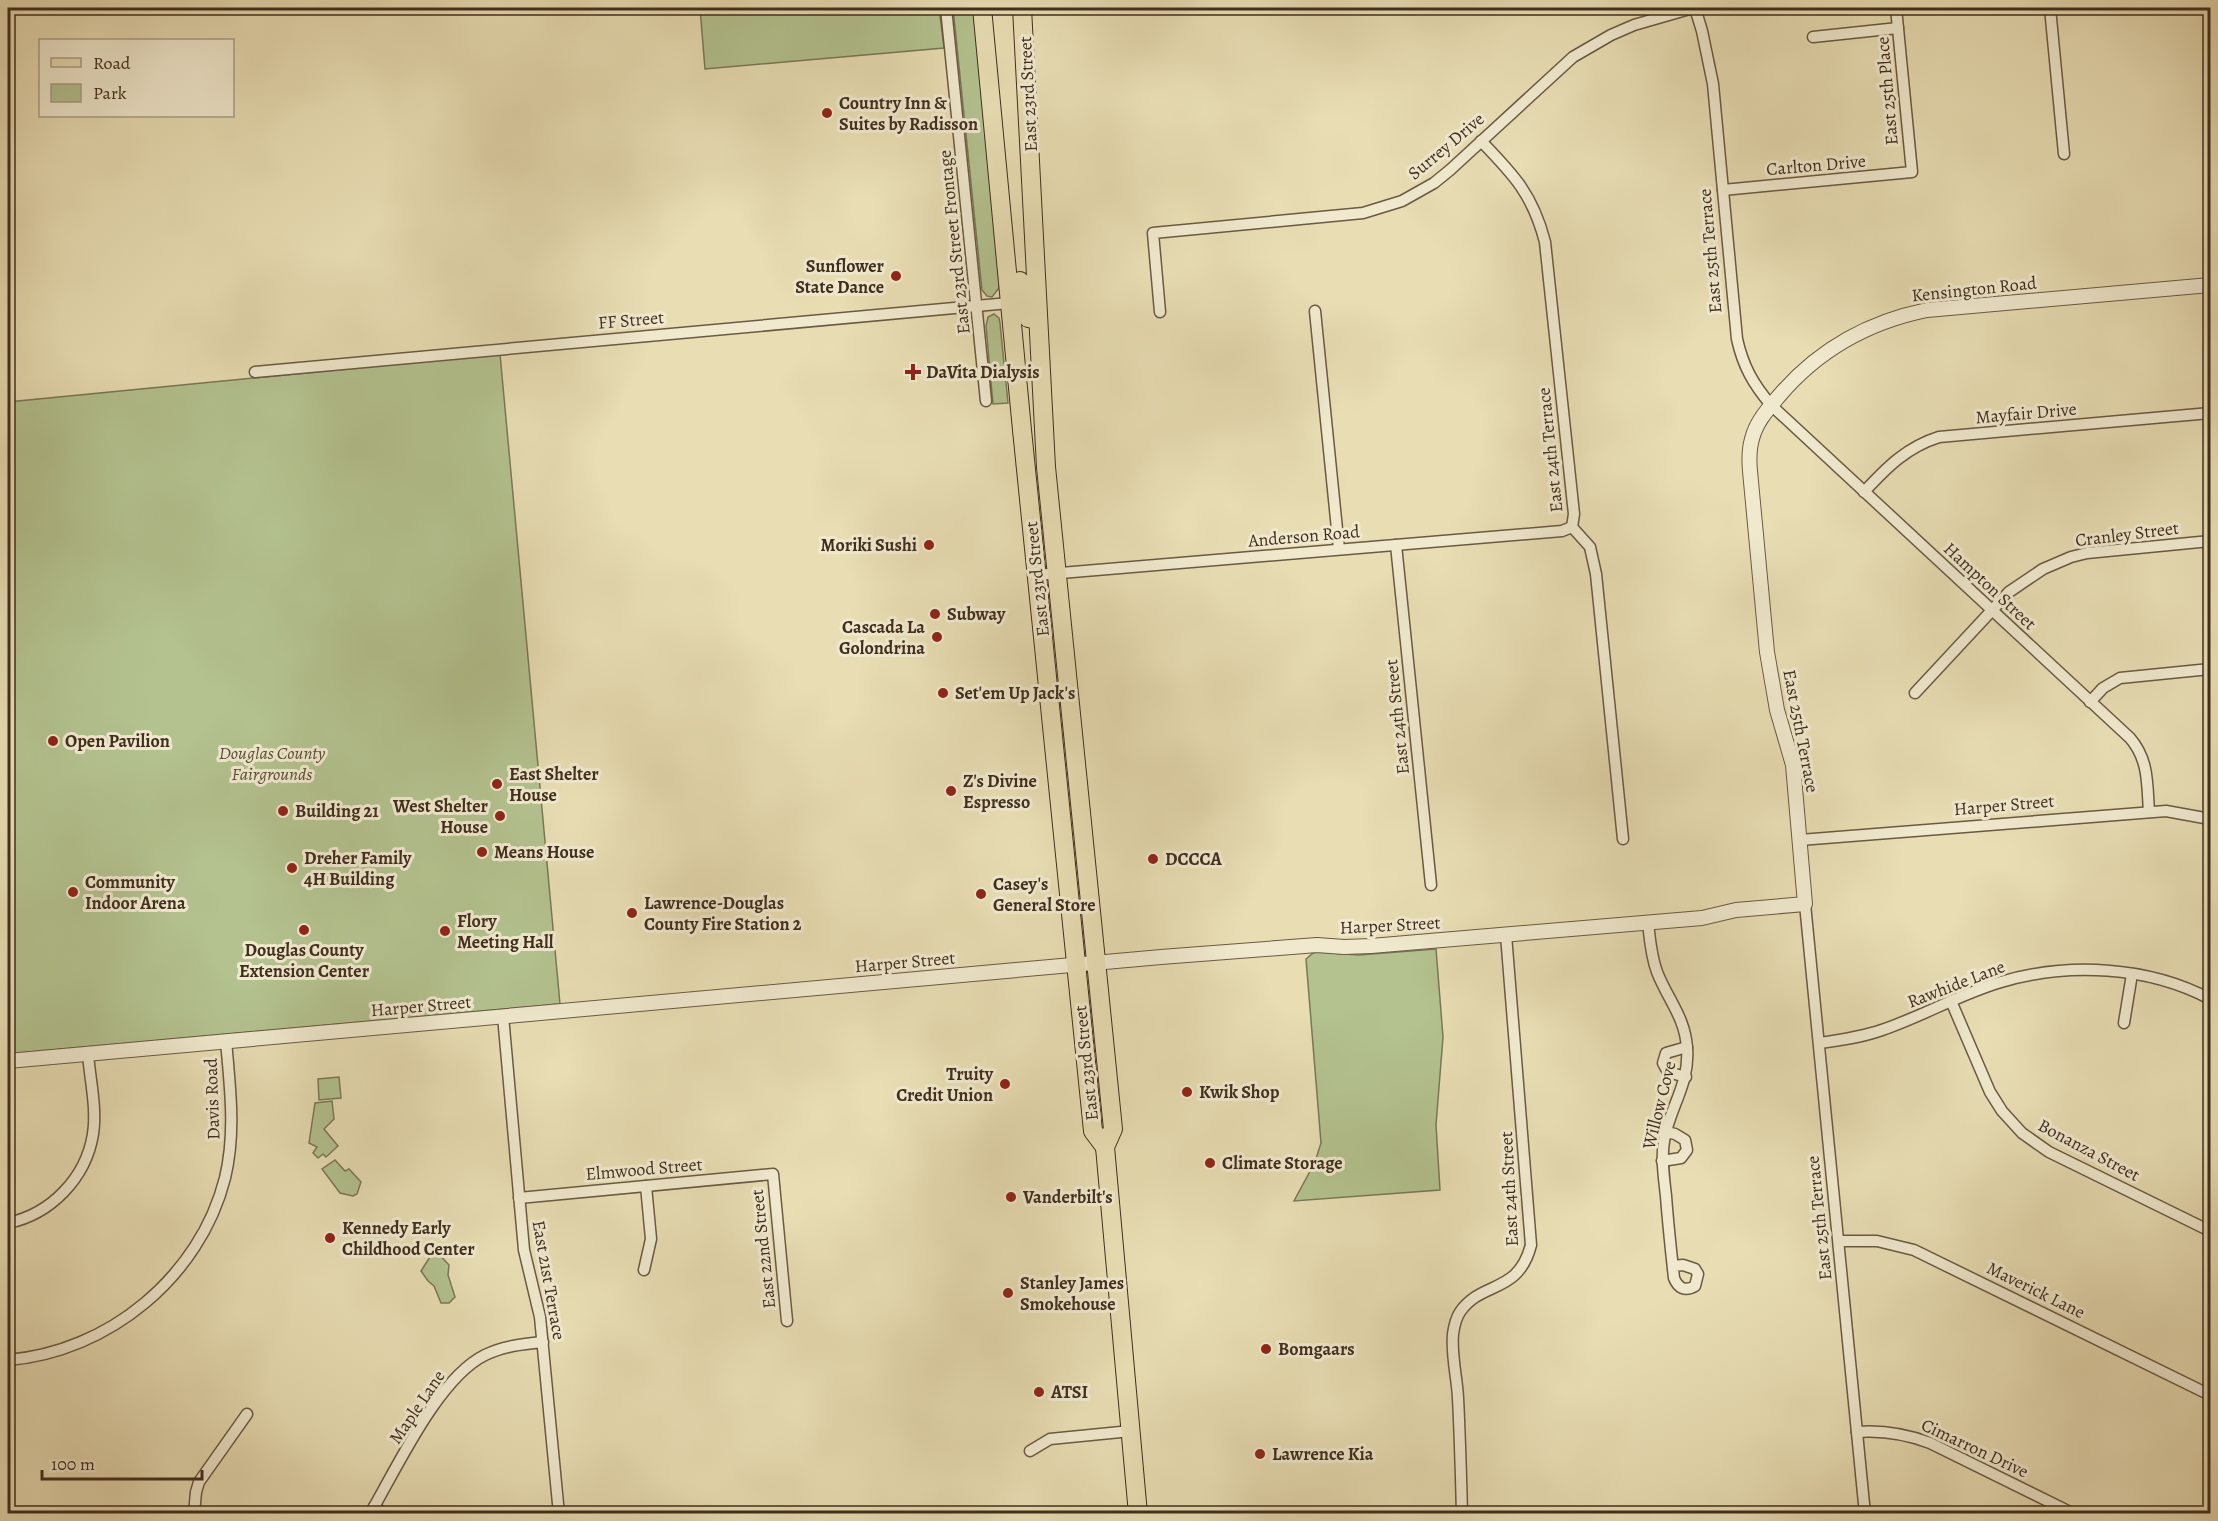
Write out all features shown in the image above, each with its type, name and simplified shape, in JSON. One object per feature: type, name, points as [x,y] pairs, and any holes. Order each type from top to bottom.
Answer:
[{"type":"main road","name":"East 23rd Street","points":[[982,8],[1093,1131],[1105,1147]]},
{"type":"main road","name":"East 23rd Street","points":[[1023,8],[1044,436],[1113,1129],[1105,1147],[1138,1514]]},
{"type":"main road","points":[[994,138],[1006,167],[1024,310],[1028,318],[1038,320]]},
{"type":"street","name":"East 23rd Street Frontage","points":[[946,8],[986,401]]},
{"type":"street","name":"Surrey Drive","points":[[1160,312],[1153,233],[1347,216],[1402,201],[1434,183],[1555,72],[1590,47],[1634,26],[1694,8]]},
{"type":"street","name":"East 25th Terrace","points":[[1694,8],[1702,31],[1713,84],[1738,345],[1743,365],[1750,378],[1771,405],[1752,438],[1749,452],[1750,471],[1767,652],[1777,710],[1792,765],[1865,1514]]},
{"type":"street","name":"East 25th Place","points":[[1896,8],[1912,172]]},
{"type":"street","points":[[2050,8],[2064,154]]},
{"type":"street","points":[[1813,36],[1898,28]]},
{"type":"street","name":"East 24th Terrace","points":[[1481,141],[1523,187],[1534,206],[1545,242],[1574,514],[1572,527],[1590,547],[1596,574],[1623,839]]},
{"type":"street","name":"Carlton Drive","points":[[1723,190],[1912,172]]},
{"type":"street","name":"Kensington Road","points":[[1771,405],[1796,377],[1829,350],[1864,329],[1893,318],[1945,308],[2211,285]]},
{"type":"street","name":"FF Street","points":[[255,372],[1010,303]]},
{"type":"street","points":[[1315,311],[1339,549]]},
{"type":"street","name":"Hampton Street","points":[[1771,405],[2139,748],[2144,760],[2150,812]]},
{"type":"street","name":"Mayfair Drive","points":[[1864,492],[1885,469],[1909,450],[1940,437],[2211,413]]},
{"type":"street","name":"Anderson Road","points":[[1037,575],[1562,531],[1572,527]]},
{"type":"street","name":"Cranley Street","points":[[1915,693],[1992,611],[2021,583],[2043,569],[2072,557],[2103,551],[2211,541]]},
{"type":"street","name":"East 24th Street","points":[[1396,545],[1431,885]]},
{"type":"street","points":[[2090,702],[2103,688],[2120,678],[2211,669]]},
{"type":"street","name":"Harper Street","points":[[1800,840],[2150,812],[2181,812],[2211,819]]},
{"type":"street","name":"Harper Street","points":[[8,1061],[1076,964],[1298,946],[1371,946],[1648,923],[1702,918],[1736,910],[1805,904]]},
{"type":"street","name":"Willow Cove","points":[[1648,923],[1652,953],[1658,973],[1679,1012],[1687,1047],[1686,1077],[1666,1132],[1662,1161],[1673,1266]]},
{"type":"street","name":"East 24th Street","points":[[1462,1514],[1458,1406],[1453,1347],[1455,1324],[1460,1312],[1473,1299],[1516,1276],[1524,1264],[1531,1245],[1506,934]]},
{"type":"street","name":"Rawhide Lane","points":[[1820,1043],[1882,1030],[2001,982],[2044,973],[2091,970],[2132,974],[2180,986],[2211,999]]},
{"type":"street","points":[[2124,1023],[2132,974]]},
{"type":"street","name":"Bonanza Street","points":[[1951,1001],[1990,1092],[2002,1111],[2022,1133],[2049,1152],[2211,1231]]},
{"type":"street","name":"East 21st Terrace","points":[[503,1016],[524,1250],[540,1317],[560,1514]]},
{"type":"street","name":"Davis Road","points":[[8,1360],[57,1351],[120,1322],[156,1294],[192,1252],[216,1204],[225,1179],[232,1110],[226,1041]]},
{"type":"street","points":[[1686,1077],[1668,1072],[1663,1063],[1666,1053],[1687,1047]]},
{"type":"street","points":[[8,1223],[34,1214],[52,1203],[70,1185],[83,1165],[89,1149],[94,1122],[88,1054]]},
{"type":"street","points":[[1662,1161],[1681,1158],[1687,1150],[1685,1140],[1666,1132]]},
{"type":"street","name":"Elmwood Street","points":[[519,1198],[772,1174]]},
{"type":"street","name":"East 22nd Street","points":[[772,1174],[787,1321]]},
{"type":"street","points":[[644,1270],[651,1239],[646,1186]]},
{"type":"street","name":"Maverick Lane","points":[[1839,1241],[1877,1241],[1914,1250],[2211,1395]]},
{"type":"street","name":"Maple Lane","points":[[385,1514],[372,1510],[430,1410],[460,1372],[485,1354],[500,1349],[543,1342]]},
{"type":"street","points":[[194,1514],[199,1482],[247,1414]]},
{"type":"street","points":[[1030,1451],[1050,1439],[1131,1431]]},
{"type":"street","name":"Cimarron Drive","points":[[1857,1432],[1892,1432],[1909,1435],[1930,1443],[2051,1508],[2074,1514]]},
{"type":"green space","points":[[700,8],[939,8],[944,48],[705,69]]},
{"type":"green space","points":[[953,8],[974,8],[997,237],[999,288],[992,297],[987,296],[982,290]]},
{"type":"green space","points":[[994,314],[999,318],[1000,323],[1008,403],[993,404],[986,326],[988,317]]},
{"type":"green space","name":"Douglas County Fairgrounds","points":[[500,354],[560,1004],[8,1054],[8,402]]},
{"type":"green space","points":[[1436,949],[1443,1037],[1436,1125],[1440,1190],[1294,1201],[1315,1162],[1321,1143],[1306,959],[1317,952],[1359,955]]},
{"type":"green space","points":[[339,1077],[341,1098],[319,1100],[318,1079]]},
{"type":"green space","points":[[332,1101],[334,1119],[324,1129],[338,1146],[326,1157],[323,1154],[318,1158],[313,1153],[317,1147],[309,1143],[315,1103]]},
{"type":"green space","points":[[335,1160],[345,1171],[349,1169],[361,1182],[357,1194],[353,1196],[340,1193],[322,1169]]},
{"type":"green space","points":[[433,1252],[437,1252],[449,1265],[448,1275],[455,1297],[449,1303],[441,1303],[434,1286],[421,1271]]},
{"type":"place","name":"Country Inn & Suites by Radisson","points":[[827,113]]},
{"type":"place","name":"Sunflower State Dance","points":[[896,276]]},
{"type":"place","name":"DaVita Dialysis","points":[[913,372]]},
{"type":"place","name":"Moriki Sushi","points":[[929,545]]},
{"type":"place","name":"Subway","points":[[935,614]]},
{"type":"place","name":"Cascada La Golondrina","points":[[937,637]]},
{"type":"place","name":"Set'em Up Jack's","points":[[943,693]]},
{"type":"place","name":"Open Pavilion","points":[[53,741]]},
{"type":"place","name":"East Shelter House","points":[[497,784]]},
{"type":"place","name":"Z's Divine Espresso","points":[[951,791]]},
{"type":"place","name":"Building 21","points":[[283,811]]},
{"type":"place","name":"West Shelter House","points":[[500,816]]},
{"type":"place","name":"Means House","points":[[482,852]]},
{"type":"place","name":"DCCCA","points":[[1153,859]]},
{"type":"place","name":"Dreher Family 4H Building","points":[[292,868]]},
{"type":"place","name":"Community Indoor Arena","points":[[73,892]]},
{"type":"place","name":"Casey's General Store","points":[[981,894]]},
{"type":"place","name":"Lawrence-Douglas County Fire Station 2","points":[[632,913]]},
{"type":"place","name":"Douglas County Extension Center","points":[[304,930]]},
{"type":"place","name":"Flory Meeting Hall","points":[[445,931]]},
{"type":"place","name":"Truity Credit Union","points":[[1005,1084]]},
{"type":"place","name":"Kwik Shop","points":[[1187,1092]]},
{"type":"place","name":"Climate Storage","points":[[1210,1163]]},
{"type":"place","name":"Vanderbilt's","points":[[1011,1197]]},
{"type":"place","name":"Kennedy Early Childhood Center","points":[[330,1238]]},
{"type":"place","name":"Stanley James Smokehouse","points":[[1008,1293]]},
{"type":"place","name":"Bomgaars","points":[[1266,1349]]},
{"type":"place","name":"ATSI","points":[[1039,1392]]},
{"type":"place","name":"Lawrence Kia","points":[[1260,1454]]}]
